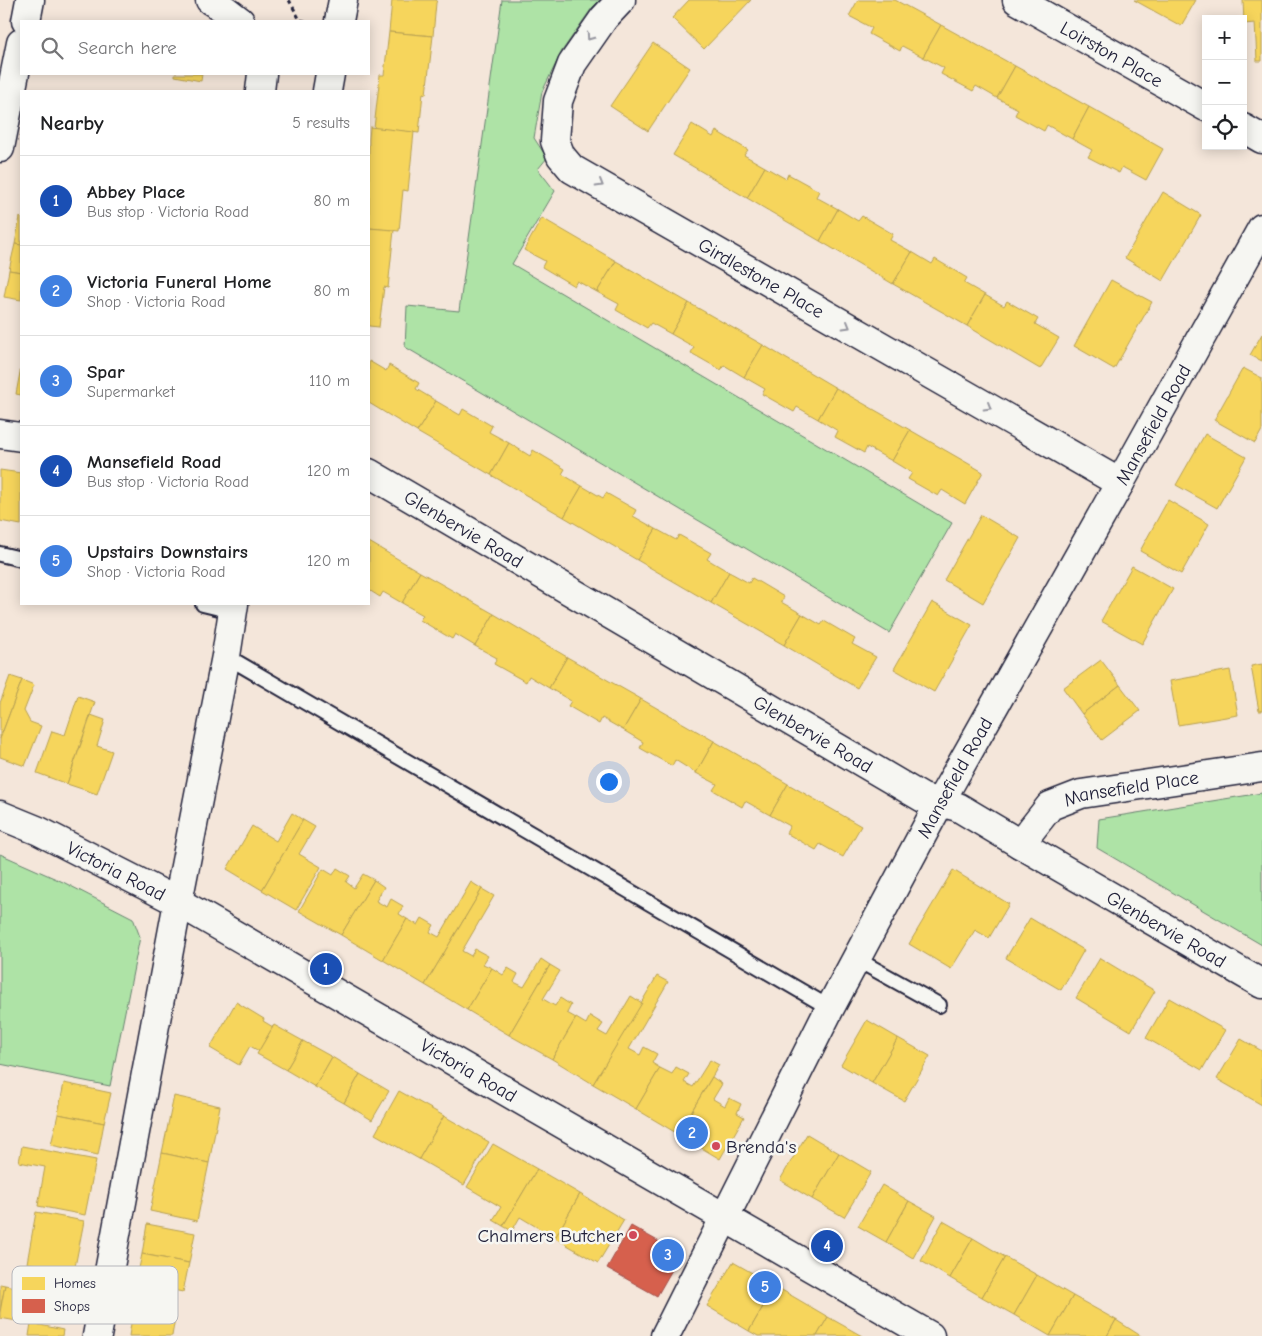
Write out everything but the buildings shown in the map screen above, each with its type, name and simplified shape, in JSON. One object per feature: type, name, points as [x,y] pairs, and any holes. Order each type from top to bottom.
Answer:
[{"type":"street","points":[[26,20],[30,0]]},
{"type":"street","points":[[210,0],[239,20]]},
{"type":"street","points":[[339,20],[343,0]]},
{"type":"street","name":"Girdlestone Place","points":[[621,0],[604,18],[572,64],[558,101],[555,141],[561,156],[572,168],[1120,483]]},
{"type":"street","name":"Loirston Place","points":[[1017,0],[1202,105]]},
{"type":"street","points":[[0,148],[20,48]]},
{"type":"street","points":[[260,90],[262,75]]},
{"type":"street","points":[[327,90],[330,75]]},
{"type":"street","points":[[1247,130],[1262,139]]},
{"type":"street","name":"Mansefield Road","points":[[665,1336],[830,1008],[940,802],[1262,228]]},
{"type":"street","points":[[0,434],[20,437]]},
{"type":"street","name":"Glenbervie Road","points":[[370,474],[923,798],[958,807],[1262,984]]},
{"type":"street","points":[[110,1266],[226,656],[233,607]]},
{"type":"street","name":"Mansefield Place","points":[[1020,844],[1050,806],[1081,794],[1262,767]]},
{"type":"street","name":"Victoria Road","points":[[0,815],[39,831],[178,902],[930,1336]]},
{"type":"lane","points":[[0,554],[20,559]]},
{"type":"lane","points":[[213,605],[233,607]]},
{"type":"lane","points":[[226,656],[830,1008]]},
{"type":"lane","points":[[856,959],[939,1005]]},
{"type":"path","points":[[289,0],[300,20]]},
{"type":"green space","points":[[502,0],[600,0],[592,8],[562,51],[542,92],[534,138],[547,158],[538,169],[555,191],[512,264],[952,523],[889,633],[405,347],[407,306],[459,311]]},
{"type":"green space","points":[[1262,793],[1262,945],[1097,848],[1099,819]]},
{"type":"green space","points":[[0,854],[63,882],[133,918],[140,937],[110,1086],[0,1064]]},
{"type":"place","name":"Abbey Place","points":[[326,969]]},
{"type":"place","name":"Victoria Funeral Home","points":[[692,1133]]},
{"type":"place","name":"Brenda's","points":[[716,1146]]},
{"type":"place","name":"Chalmers Butcher","points":[[633,1235]]},
{"type":"place","name":"Mansefield Road","points":[[827,1246]]},
{"type":"place","name":"Spar","points":[[668,1255]]},
{"type":"place","name":"Upstairs Downstairs","points":[[765,1287]]}]
